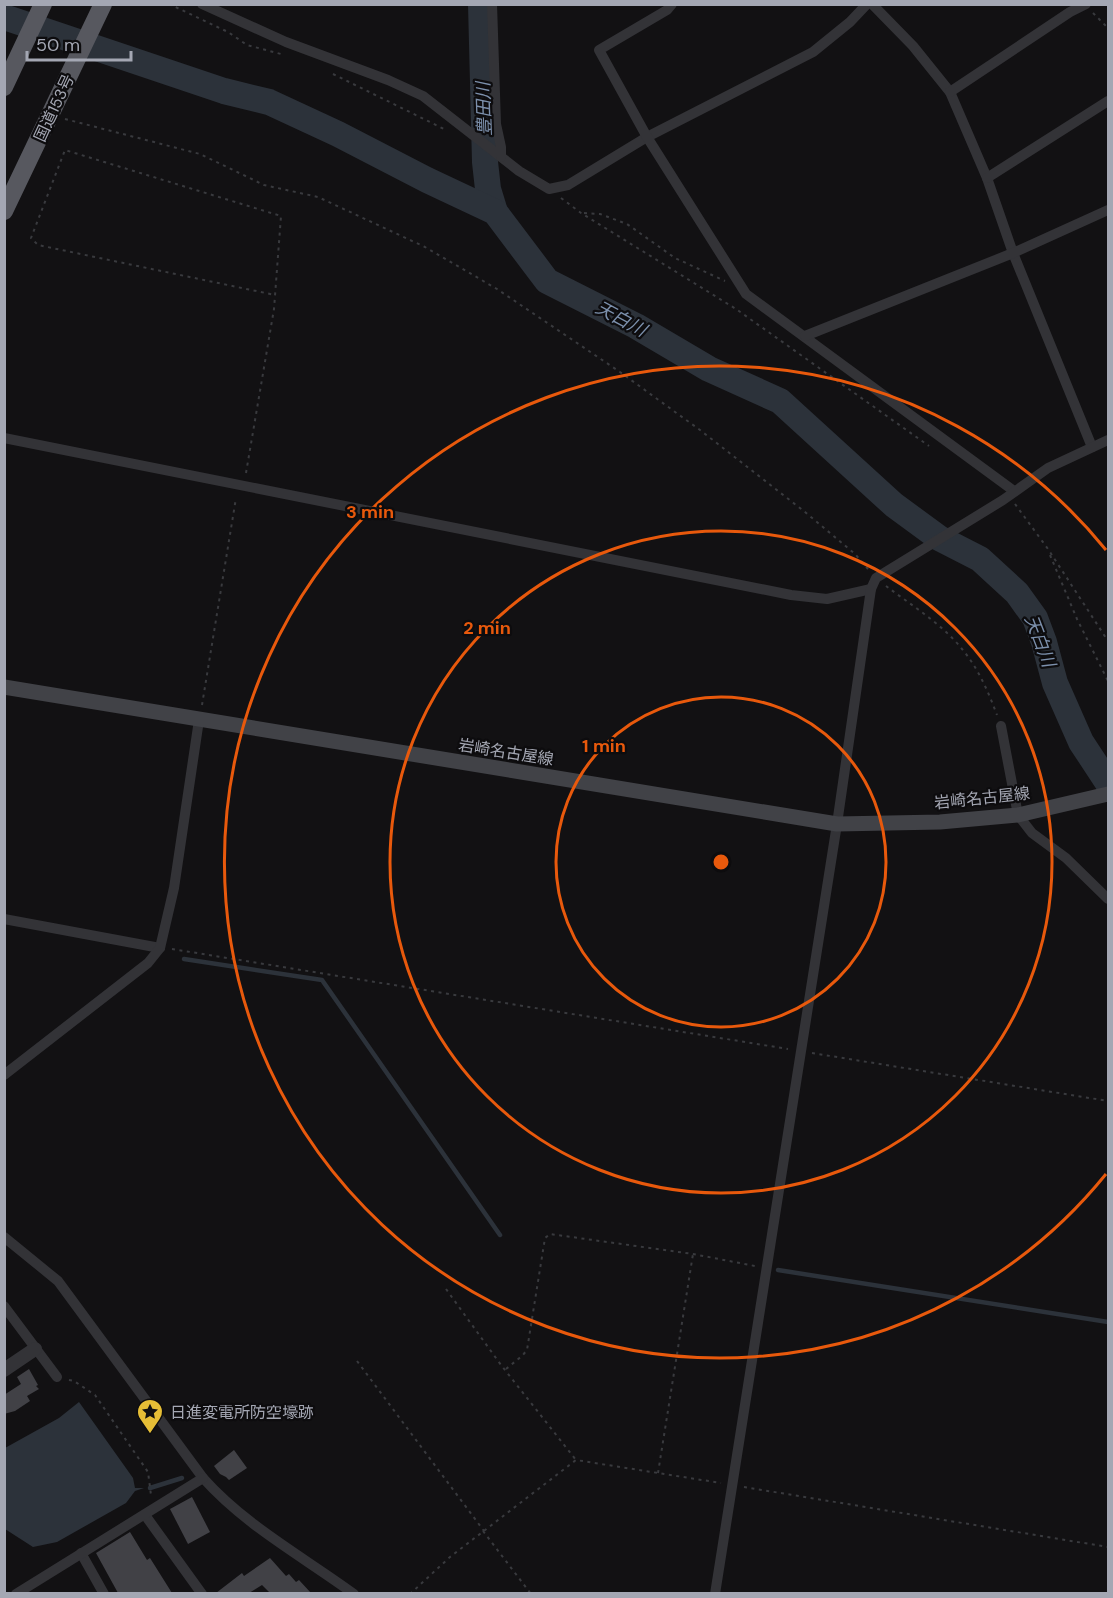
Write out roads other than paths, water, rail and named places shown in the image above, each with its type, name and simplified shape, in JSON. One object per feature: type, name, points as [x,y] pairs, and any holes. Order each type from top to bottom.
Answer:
[{"type":"highway","points":[[4,87],[43,4]]},
{"type":"highway","name":"国道153号","points":[[4,210],[103,4]]},
{"type":"main road","name":"岩崎名古屋線","points":[[4,687],[837,824],[888,824],[1018,816],[1108,794]]},
{"type":"street","points":[[202,4],[286,42],[388,80],[423,96],[519,171],[549,189],[568,185],[647,137],[813,52],[850,22],[867,4]]},
{"type":"street","points":[[492,4],[496,124],[501,147],[499,155]]},
{"type":"street","points":[[672,4],[667,10],[599,50],[647,137],[746,294],[806,336],[1008,495]]},
{"type":"street","points":[[873,4],[913,46],[950,92],[987,178],[1013,253],[1092,447]]},
{"type":"street","points":[[950,92],[1070,12],[1087,6]]},
{"type":"street","points":[[987,178],[1108,101]]},
{"type":"street","points":[[806,336],[1013,253],[1108,210]]},
{"type":"street","points":[[4,438],[791,595],[827,599],[876,580],[1048,468],[1108,440]]},
{"type":"street","points":[[715,1593],[876,580]]},
{"type":"street","points":[[4,1075],[148,963],[160,948],[174,888],[199,720]]},
{"type":"street","points":[[1001,726],[1018,816],[1032,833],[1066,858],[1108,899]]},
{"type":"street","points":[[4,919],[160,948]]},
{"type":"street","points":[[4,1237],[58,1281],[203,1478],[223,1501],[354,1593]]},
{"type":"street","points":[[4,1306],[57,1377]]},
{"type":"street","points":[[4,1370],[35,1349]]},
{"type":"street","points":[[16,1593],[203,1478]]},
{"type":"street","points":[[149,1512],[202,1593]]},
{"type":"street","points":[[81,1553],[104,1593]]},
{"type":"waterway","name":"豊田川","points":[[481,4],[485,162],[488,189],[495,212]]},
{"type":"waterway","name":"天白川","points":[[4,17],[224,91],[269,102],[338,134],[495,212],[547,281],[636,326],[709,369],[780,401],[894,505],[939,538],[980,559],[1017,593],[1035,618],[1055,683],[1081,742],[1108,783]]},
{"type":"waterway","points":[[184,959],[322,980],[500,1235]]},
{"type":"waterway","points":[[778,1270],[1108,1322]]},
{"type":"waterway","points":[[150,1488],[182,1478]]},
{"type":"place","name":"日進変電所防空壕跡","points":[[150,1435]]}]
